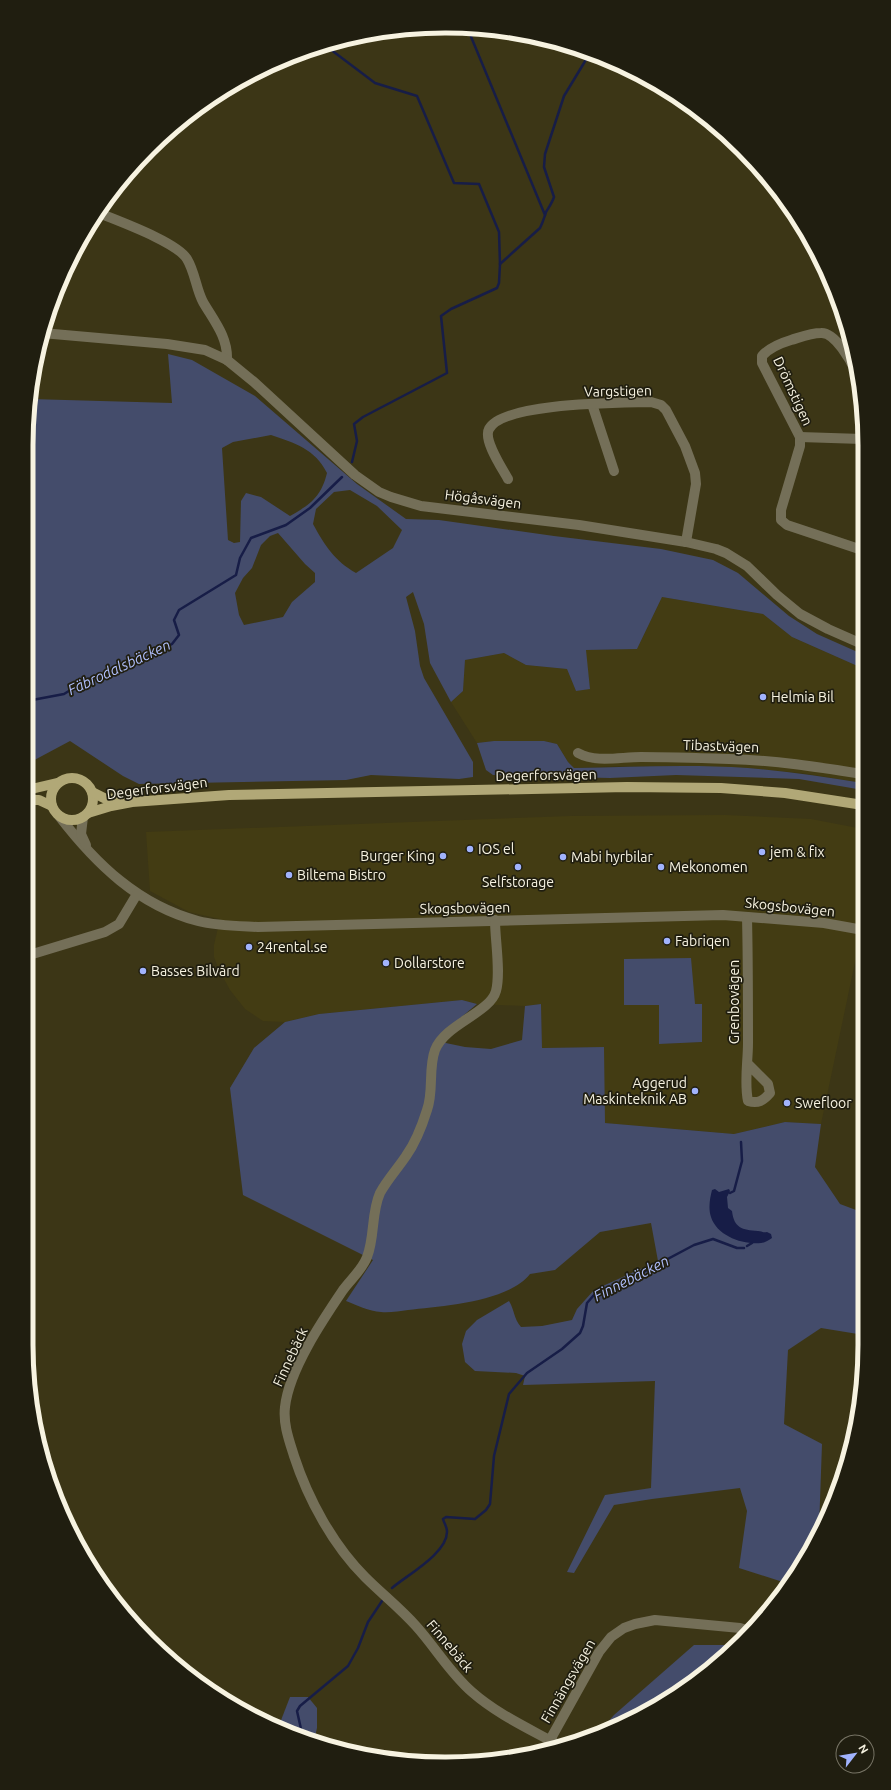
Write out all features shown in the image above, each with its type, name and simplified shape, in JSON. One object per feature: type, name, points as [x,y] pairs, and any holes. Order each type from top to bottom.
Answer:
[{"type":"main road","points":[[33,788],[57,783],[68,778],[77,778],[88,784],[92,792],[93,804],[85,815],[71,820],[59,816],[52,806],[51,794],[57,783]]},
{"type":"main road","name":"Degerforsvägen","points":[[92,792],[106,799],[113,799],[171,793],[229,795],[695,787],[785,793],[858,804]]},
{"type":"main road","name":"Degerforsvägen","points":[[85,815],[111,806],[132,802],[229,795]]},
{"type":"main road","points":[[33,800],[39,800],[52,806]]},
{"type":"street","points":[[104,215],[174,246],[185,255],[189,261],[202,300],[222,332],[227,351],[227,360]]},
{"type":"street","name":"Drömstigen","points":[[849,361],[838,343],[823,332],[788,341],[766,351],[762,356],[762,363],[800,437],[800,446],[781,510],[781,520],[787,525],[858,549]]},
{"type":"street","name":"Högåsvägen","points":[[49,334],[108,338],[205,350],[227,360],[254,382],[355,475],[379,492],[391,498],[420,506],[549,521],[686,542],[716,549],[737,559],[757,574],[777,595],[800,614],[828,630],[858,642]]},
{"type":"street","name":"Vargstigen","points":[[508,479],[489,442],[489,429],[494,423],[519,412],[537,409],[592,404],[652,402],[661,405],[666,410],[685,446],[695,473],[696,484],[686,542]]},
{"type":"street","points":[[592,404],[614,471]]},
{"type":"street","name":"Drömstigen","points":[[800,437],[858,439]]},
{"type":"street","name":"Tibastvägen","points":[[578,753],[584,756],[598,758],[640,757],[738,759],[805,765],[858,773]]},
{"type":"street","name":"Skogsbovägen","points":[[85,815],[81,834],[90,852]]},
{"type":"street","name":"Skogsbovägen","points":[[59,816],[90,852],[125,886],[171,912],[198,921],[234,926],[258,927],[672,916],[747,917],[824,923],[858,929]]},
{"type":"street","points":[[33,954],[105,932],[119,924],[137,894]]},
{"type":"street","name":"Grenbovägen","points":[[747,917],[748,1064]]},
{"type":"street","name":"Finnebäck","points":[[495,920],[497,979],[493,997],[483,1007],[439,1042],[434,1052],[431,1093],[428,1107],[417,1136],[408,1153],[379,1194],[366,1260],[327,1314],[304,1354],[286,1399],[284,1408],[285,1422],[288,1438],[300,1474],[314,1506],[339,1544],[364,1577],[392,1601],[415,1625],[469,1690],[482,1700],[554,1742]]},
{"type":"street","name":"Finnängsvägen","points":[[550,1740],[599,1652],[611,1637],[624,1628],[655,1620],[744,1629]]},
{"type":"shaded area","points":[[168,354],[192,360],[255,396],[357,484],[406,519],[439,520],[661,549],[713,560],[738,573],[789,616],[817,634],[858,652],[858,666],[792,637],[763,614],[662,597],[637,649],[586,650],[590,689],[576,691],[567,669],[526,665],[504,653],[465,660],[463,691],[451,702],[430,663],[424,624],[413,592],[406,597],[415,631],[420,666],[424,678],[473,762],[473,777],[459,779],[371,775],[346,780],[139,784],[123,776],[70,741],[33,761],[33,446],[36,399],[172,403]],"holes":[[[271,435],[304,448],[317,458],[327,473],[322,488],[314,499],[304,508],[290,516],[261,497],[246,493],[241,501],[240,542],[234,543],[228,540],[222,448],[233,442]],[[350,490],[377,506],[402,530],[393,548],[356,573],[336,558],[313,524],[316,509],[334,492]],[[278,533],[305,564],[315,573],[315,582],[292,602],[283,617],[244,625],[239,615],[235,593],[243,578],[252,568],[261,545],[270,536]]]},
{"type":"shaded area","points":[[662,597],[763,614],[792,637],[858,666],[858,782],[802,773],[746,768],[617,766],[574,768],[568,762],[557,744],[544,741],[494,741],[477,743],[451,702],[463,691],[465,660],[504,653],[526,665],[567,669],[576,691],[590,688],[585,650],[637,649]]},
{"type":"shaded area","points":[[494,741],[544,741],[557,744],[568,762],[574,768],[683,766],[748,768],[791,772],[858,782],[858,789],[799,779],[676,775],[610,778],[493,775],[486,770],[477,743]]},
{"type":"shaded area","points":[[725,815],[811,819],[858,828],[858,948],[821,1124],[785,1122],[734,1134],[604,1123],[604,1047],[542,1048],[541,1004],[525,1006],[477,1004],[462,1000],[319,1014],[285,1022],[263,1021],[245,1009],[230,990],[219,970],[214,957],[214,945],[220,919],[189,912],[150,891],[146,832],[571,816]],"holes":[[[702,1004],[702,1042],[659,1044],[659,1005]]]},
{"type":"shaded area","points":[[691,958],[695,1004],[702,1004],[702,1042],[659,1044],[659,1005],[624,1005],[624,959]]},
{"type":"shaded area","points":[[462,1000],[477,1004],[446,1030],[441,1042],[465,1047],[491,1049],[522,1040],[525,1006],[541,1004],[542,1048],[604,1047],[605,1123],[734,1134],[785,1122],[821,1124],[815,1167],[840,1204],[858,1211],[858,1334],[821,1328],[788,1350],[784,1424],[822,1444],[819,1518],[803,1551],[783,1582],[739,1568],[747,1511],[740,1488],[614,1505],[574,1573],[567,1572],[605,1495],[651,1488],[655,1381],[523,1385],[525,1376],[516,1373],[475,1371],[465,1362],[462,1344],[466,1331],[477,1320],[509,1301],[521,1327],[542,1326],[572,1320],[577,1309],[594,1290],[658,1261],[651,1223],[600,1232],[555,1270],[530,1274],[520,1283],[491,1297],[456,1304],[384,1312],[367,1309],[346,1301],[373,1260],[243,1195],[230,1088],[254,1048],[285,1022],[319,1014]]},
{"type":"shaded area","points":[[715,1189],[719,1192],[729,1189],[730,1191],[727,1197],[728,1208],[732,1211],[737,1225],[747,1230],[767,1232],[771,1234],[772,1238],[762,1243],[739,1241],[725,1234],[719,1229],[714,1224],[710,1210],[712,1190]]},
{"type":"shaded area","points":[[694,1645],[728,1645],[697,1672],[675,1687],[652,1702],[605,1725],[614,1715]]},
{"type":"shaded area","points":[[290,1697],[308,1697],[317,1708],[317,1728],[315,1736],[280,1722]]},
{"type":"waterway","points":[[470,34],[545,215]]},
{"type":"waterway","name":"Fäbrodalsbäcken","points":[[331,50],[375,83],[417,96],[454,183],[479,184],[499,232],[500,264],[499,283],[497,288],[451,309],[441,316],[447,373],[363,417],[354,424],[357,441],[352,462]]},
{"type":"waterway","points":[[500,264],[540,228],[554,197],[544,167],[545,154],[564,96],[587,58]]},
{"type":"waterway","name":"Fäbrodalsbäcken","points":[[33,700],[64,694],[88,679],[111,674],[136,664],[172,644],[179,635],[174,620],[179,610],[236,575],[240,558],[251,538],[286,525],[310,508],[342,477]]},
{"type":"waterway","points":[[730,1193],[734,1191],[742,1161],[741,1142]]},
{"type":"waterway","name":"Finnebäcken","points":[[392,1588],[426,1563],[441,1547],[446,1539],[447,1531],[443,1519],[446,1517],[475,1519],[486,1510],[490,1504],[494,1456],[509,1394],[527,1373],[562,1349],[580,1333],[583,1326],[587,1303],[594,1295],[615,1287],[694,1245],[713,1239],[737,1248],[744,1248]]},
{"type":"waterway","name":"Finnebäcken","points":[[747,1246],[752,1243]]},
{"type":"waterway","name":"Finnebäcken","points":[[300,1730],[297,1711],[300,1706],[348,1666],[358,1648],[368,1622],[382,1601]]},
{"type":"place","name":"Helmia Bil","points":[[763,697]]},
{"type":"place","name":"IOS el","points":[[470,849]]},
{"type":"place","name":"jem & fix","points":[[762,852]]},
{"type":"place","name":"Burger King","points":[[443,856]]},
{"type":"place","name":"Mabi hyrbilar","points":[[563,857]]},
{"type":"place","name":"Selfstorage","points":[[518,867]]},
{"type":"place","name":"Mekonomen","points":[[661,867]]},
{"type":"place","name":"Biltema Bistro","points":[[289,875]]},
{"type":"place","name":"Fabriqen","points":[[667,941]]},
{"type":"place","name":"24rental.se","points":[[249,947]]},
{"type":"place","name":"Dollarstore","points":[[386,963]]},
{"type":"place","name":"Basses Bilvård","points":[[143,971]]},
{"type":"place","name":"Aggerud Maskinteknik AB","points":[[695,1091]]},
{"type":"place","name":"Swefloor","points":[[787,1103]]}]
